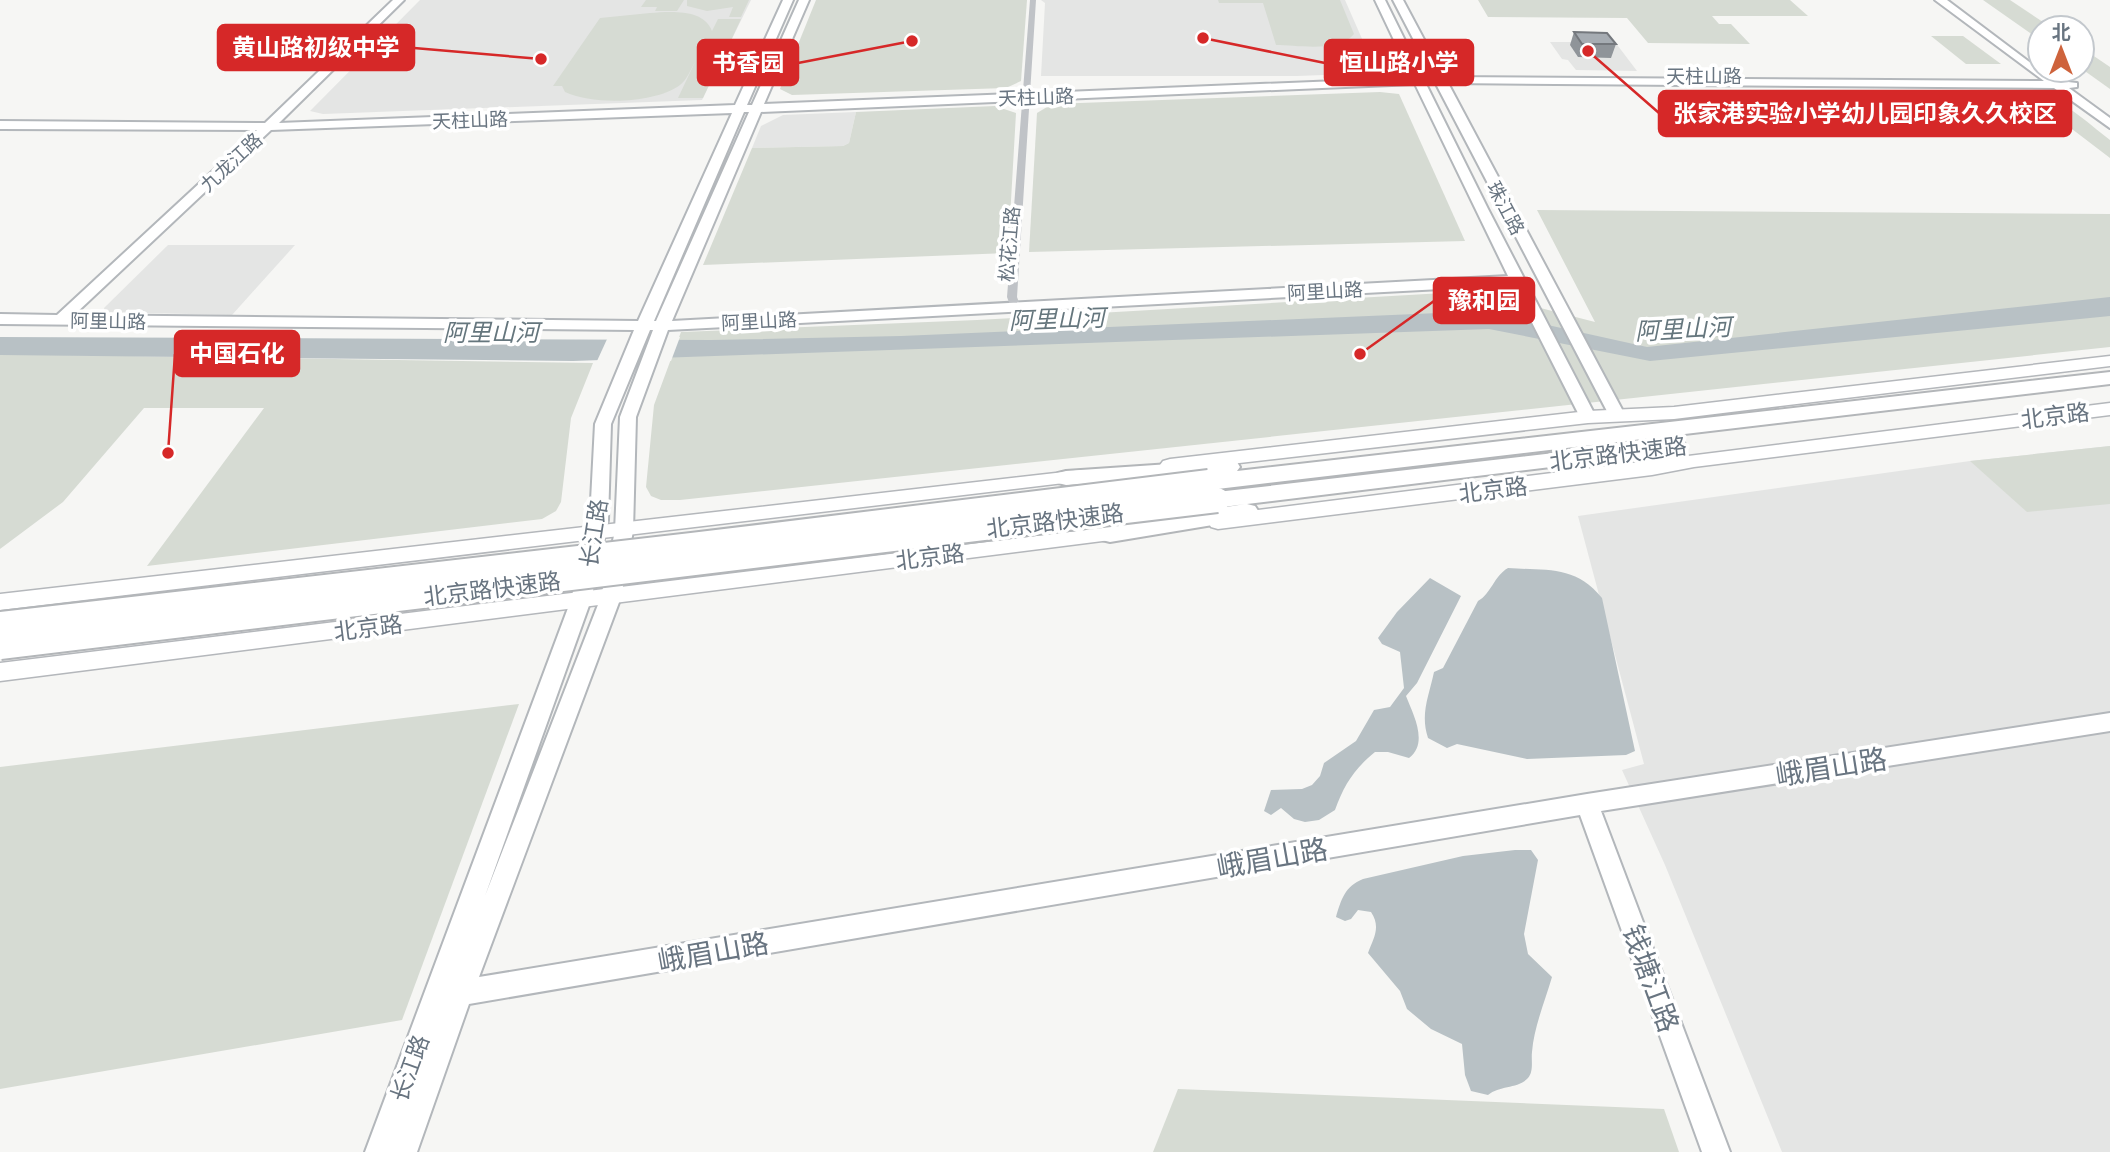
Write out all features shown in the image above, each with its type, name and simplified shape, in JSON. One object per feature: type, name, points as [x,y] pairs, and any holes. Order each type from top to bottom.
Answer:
[{"type":"highway","name":"北京路快速路","points":[[0,647],[1700,426],[2110,377]]},
{"type":"highway","name":"北京路快速路","points":[[0,624],[692,545],[1658,448],[2110,393]]},
{"type":"highway","points":[[1066,478],[1186,472],[1587,429],[1700,426]]},
{"type":"highway","points":[[1110,534],[1379,491],[1581,464],[1658,448]]},
{"type":"main road","name":"北京路","points":[[0,602],[1588,417],[1674,412],[2110,361]]},
{"type":"main road","name":"北京路","points":[[0,672],[1110,534],[1338,509],[2110,409]]},
{"type":"main road","points":[[0,594],[95,592]]},
{"type":"main road","points":[[0,685],[168,651]]},
{"type":"street","name":"九龙江路","points":[[275,124],[399,0]]},
{"type":"street","name":"九龙江路","points":[[67,320],[406,0]]},
{"type":"street","name":"长江路","points":[[403,1152],[447,995],[581,600],[597,534],[603,424],[640,333],[788,0]]},
{"type":"street","name":"长江路","points":[[379,1152],[447,995],[611,597],[624,531],[627,422],[659,333],[804,0]]},
{"type":"street","name":"松花江路","points":[[1016,308],[1020,298],[1028,207],[1033,0]]},
{"type":"street","name":"松花江路","points":[[1030,95],[1039,0]]},
{"type":"street","points":[[1940,0],[2026,58]]},
{"type":"street","points":[[1953,0],[2026,52]]},
{"type":"street","points":[[1382,4],[1400,4]]},
{"type":"street","name":"珠江路","points":[[1382,4],[1588,417]]},
{"type":"street","name":"珠江路","points":[[1400,4],[1617,415]]},
{"type":"street","name":"天柱山路","points":[[0,122],[275,124],[1438,77],[2026,80]]},
{"type":"street","points":[[2064,84],[2110,124]]},
{"type":"street","points":[[2065,84],[2110,112]]},
{"type":"street","name":"阿里山路","points":[[0,319],[659,333],[1016,308],[1484,283],[1517,278]]},
{"type":"street","name":"峨眉山路","points":[[447,995],[1587,804],[2110,722]]},
{"type":"street","name":"钱塘江路","points":[[1587,804],[1716,1152]]},
{"type":"shaded area","points":[[420,0],[751,0],[702,100],[323,114],[310,111]]},
{"type":"shaded area","points":[[646,0],[684,0],[677,11],[655,11],[657,7],[641,7]]},
{"type":"shaded area","points":[[687,0],[749,0],[741,17],[729,17],[733,7],[707,11],[687,6]]},
{"type":"shaded area","points":[[816,0],[1027,0],[1021,81],[1006,88],[792,95],[780,89]]},
{"type":"shaded area","points":[[1041,0],[1345,0],[1377,73],[1297,76],[1041,76],[1045,3]]},
{"type":"shaded area","points":[[1218,0],[1340,0],[1354,34],[1347,40],[1328,46],[1276,45],[1263,3],[1219,3]]},
{"type":"shaded area","points":[[1478,0],[1790,0],[1808,16],[1712,16],[1719,24],[1731,24],[1750,44],[1648,43],[1627,18],[1488,17]]},
{"type":"shaded area","points":[[1983,0],[2010,0],[2031,14],[2026,14],[2026,30]]},
{"type":"shaded area","points":[[676,12],[694,15],[708,24],[712,31],[718,19],[741,19],[726,51],[701,50],[698,57],[722,57],[703,98],[678,98],[695,62],[680,85],[655,96],[640,99],[591,99],[565,92],[562,86],[553,86],[600,18]]},
{"type":"shaded area","points":[[1931,36],[1963,36],[2001,64],[1966,64]]},
{"type":"shaded area","points":[[1550,42],[1615,42],[1637,71],[1576,70],[1568,60],[1562,59]]},
{"type":"shaded area","points":[[2096,58],[2110,67],[2110,89],[2096,79]]},
{"type":"shaded area","points":[[2022,91],[2047,97],[2080,116],[2110,140],[2110,158]]},
{"type":"shaded area","points":[[1380,92],[1399,94],[1465,241],[1029,252],[1037,113],[1052,104]]},
{"type":"shaded area","points":[[995,106],[1016,113],[1008,253],[703,265],[752,148],[843,146],[849,143],[856,112]]},
{"type":"shaded area","points":[[856,112],[849,143],[843,146],[752,148],[761,126],[783,115]]},
{"type":"shaded area","points":[[1537,210],[2110,214],[2110,347],[680,500],[661,500],[651,496],[646,487],[654,405],[681,332],[977,320],[1461,292],[1482,293],[1595,322]]},
{"type":"shaded area","points":[[168,245],[295,245],[232,315],[105,312],[104,308]]},
{"type":"shaded area","points":[[2110,297],[2110,316],[1650,361],[1489,329],[573,361],[0,355],[0,337],[711,340],[901,336],[1485,311],[1647,347]]},
{"type":"shaded area","points":[[0,354],[593,363],[571,418],[561,502],[556,511],[542,519],[147,566],[264,408],[144,408],[63,502],[0,549]]},
{"type":"shaded area","points":[[2110,446],[2110,1152],[1782,1152],[1665,865],[1622,770],[1644,764],[1578,516],[1970,461]]},
{"type":"shaded area","points":[[2110,446],[2110,504],[2027,512],[1970,461]]},
{"type":"shaded area","points":[[1508,568],[1548,570],[1571,575],[1592,587],[1602,598],[1635,751],[1626,755],[1527,759],[1457,744],[1447,748],[1428,738],[1425,713],[1434,672],[1443,668],[1478,601]]},
{"type":"shaded area","points":[[1430,578],[1461,596],[1417,683],[1406,696],[1418,728],[1418,745],[1415,752],[1409,758],[1388,752],[1375,752],[1350,778],[1335,810],[1319,820],[1305,822],[1294,819],[1281,808],[1271,815],[1264,811],[1271,790],[1302,789],[1312,785],[1320,776],[1324,763],[1356,741],[1374,710],[1390,707],[1404,688],[1400,652],[1382,644],[1378,638],[1397,612]]},
{"type":"shaded area","points":[[519,704],[402,1020],[0,1089],[0,767]]},
{"type":"shaded area","points":[[1531,850],[1538,860],[1524,934],[1528,954],[1552,977],[1535,1033],[1530,1075],[1519,1084],[1488,1095],[1471,1091],[1465,1075],[1462,1044],[1431,1029],[1407,1009],[1400,991],[1368,953],[1376,927],[1371,912],[1358,910],[1351,919],[1345,921],[1336,917],[1348,890],[1363,879],[1463,856]]},
{"type":"shaded area","points":[[1178,1089],[1664,1109],[1679,1152],[1153,1152]]},
{"type":"pier","points":[[608,337],[680,337],[671,361],[597,361]]},
{"type":"building","points":[[1574,32],[1607,33],[1616,44],[1582,44]]},
{"type":"place","name":"恒山路小学","points":[[1203,38]]},
{"type":"place","name":"书香园","points":[[912,41]]},
{"type":"place","name":"张家港实验小学幼儿园印象久久校区","points":[[1588,51]]},
{"type":"place","name":"黄山路初级中学","points":[[541,59]]},
{"type":"place","name":"豫和园","points":[[1360,354]]},
{"type":"place","name":"中国石化","points":[[168,453]]},
{"type":"water label","name":"阿里山河","points":[[1057,318]]},
{"type":"water label","name":"阿里山河","points":[[1683,328]]},
{"type":"water label","name":"阿里山河","points":[[491,331]]}]
